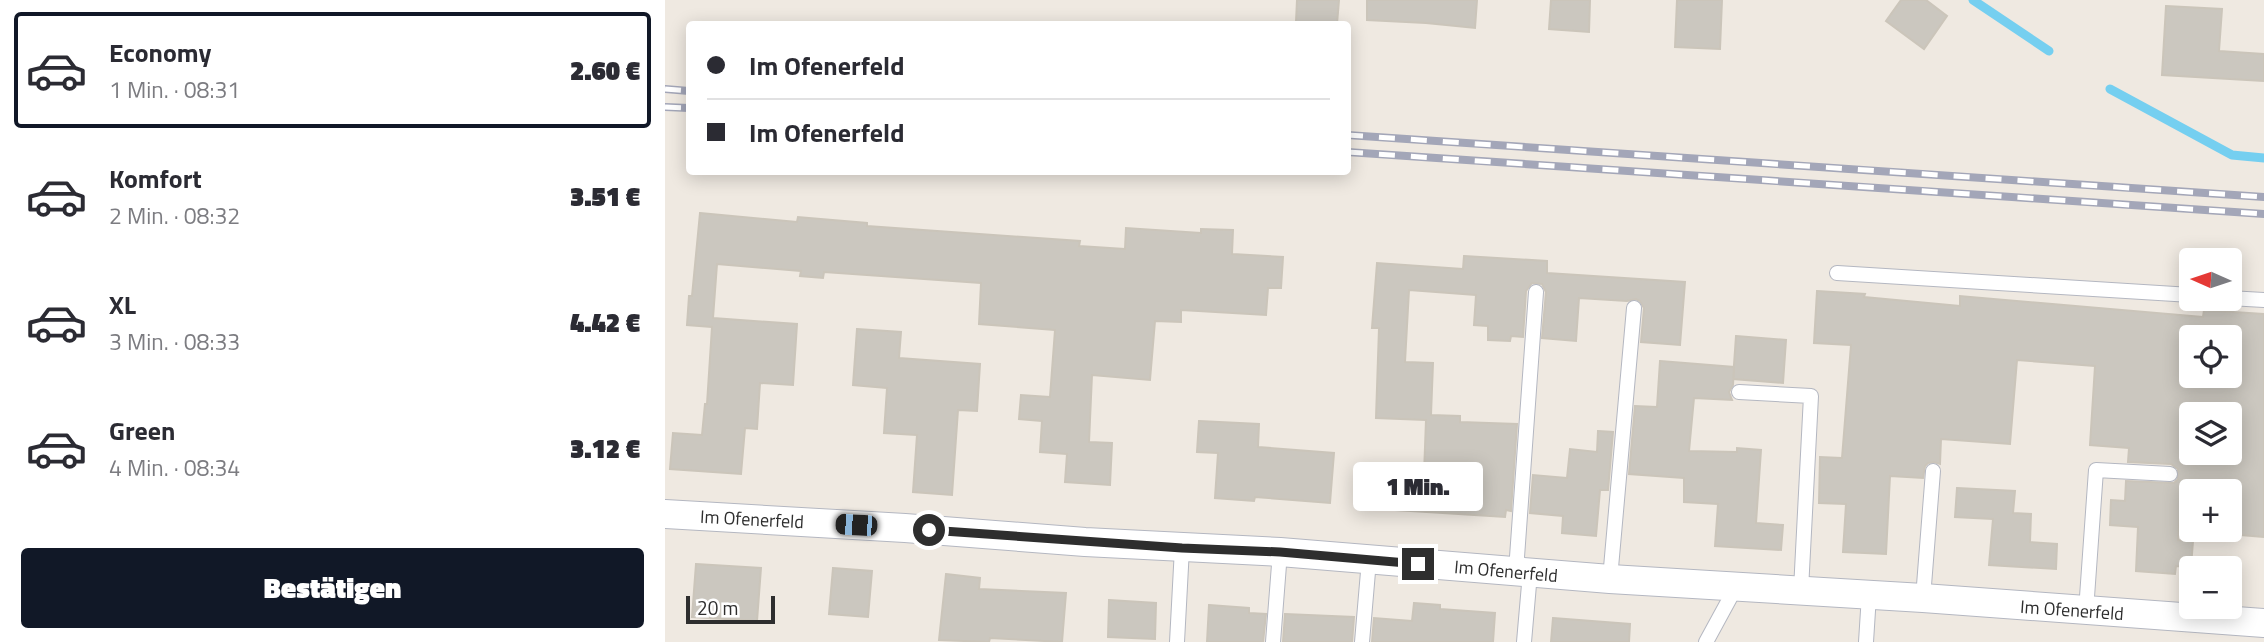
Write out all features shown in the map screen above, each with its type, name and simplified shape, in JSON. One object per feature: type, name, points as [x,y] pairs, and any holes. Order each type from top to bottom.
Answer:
[{"type":"street","name":"Im Ofenerfeld","points":[[665,514],[1280,552],[1610,579],[1869,594],[2264,623]]},
{"type":"lane","points":[[1837,273],[2179,294]]},
{"type":"lane","points":[[1524,642],[1523,572],[1536,292]]},
{"type":"lane","points":[[2242,299],[2264,300]]},
{"type":"lane","points":[[1610,579],[1634,308]]},
{"type":"lane","points":[[1739,392],[1811,396],[1801,590]]},
{"type":"lane","points":[[2086,611],[2096,470],[2170,474]]},
{"type":"lane","points":[[1923,598],[1933,471]]},
{"type":"lane","points":[[1177,642],[1182,548]]},
{"type":"lane","points":[[1273,642],[1280,552]]},
{"type":"lane","points":[[1362,642],[1369,560]]},
{"type":"lane","points":[[1706,642],[1736,587]]},
{"type":"lane","points":[[1866,642],[1869,594]]},
{"type":"building","points":[[1297,0],[1339,0],[1337,21],[1296,21]]},
{"type":"building","points":[[1367,0],[1477,0],[1475,28],[1367,20]]},
{"type":"building","points":[[1551,0],[1590,0],[1589,32],[1549,29]]},
{"type":"building","points":[[1677,0],[1722,0],[1720,49],[1675,47]]},
{"type":"building","points":[[1901,0],[1926,0],[1947,16],[1924,49],[1886,21]]},
{"type":"building","points":[[2166,6],[2222,9],[2219,51],[2264,54],[2264,81],[2162,75]]},
{"type":"building","points":[[700,213],[797,222],[798,217],[867,223],[867,226],[1080,241],[1079,246],[1125,249],[1126,228],[1201,233],[1201,229],[1233,230],[1232,254],[1283,257],[1281,288],[1268,288],[1266,315],[1181,310],[1181,322],[1155,321],[1150,380],[1092,375],[1089,442],[1112,443],[1110,485],[1065,482],[1067,454],[1040,452],[1042,421],[1019,419],[1021,395],[1050,397],[1055,330],[979,324],[981,283],[824,272],[823,278],[800,276],[801,271],[717,264],[713,318],[797,324],[793,385],[760,383],[757,429],[745,428],[741,474],[670,469],[673,433],[702,435],[707,404],[712,327],[687,325]]},
{"type":"building","points":[[1464,256],[1547,261],[1547,273],[1685,282],[1680,345],[1641,342],[1644,308],[1636,299],[1627,301],[1579,298],[1576,341],[1542,338],[1546,292],[1542,284],[1532,283],[1526,291],[1523,337],[1511,336],[1510,341],[1488,340],[1488,326],[1474,325],[1476,295],[1409,290],[1405,362],[1433,363],[1431,415],[1460,416],[1460,422],[1517,424],[1511,511],[1506,510],[1505,517],[1396,510],[1399,472],[1424,474],[1426,420],[1376,418],[1379,328],[1372,328],[1377,263],[1463,269]]},
{"type":"building","points":[[1817,291],[1960,306],[1960,296],[2203,317],[2204,312],[2264,314],[2264,537],[2242,535],[2242,479],[2179,479],[2178,540],[2193,542],[2192,556],[2179,556],[2179,566],[2176,566],[2175,574],[2136,571],[2138,527],[2110,525],[2111,500],[2125,501],[2126,481],[2174,483],[2178,479],[2178,469],[2171,464],[2128,462],[2129,448],[2090,445],[2095,366],[2017,360],[2010,444],[1941,439],[1940,464],[1928,463],[1923,478],[1890,476],[1886,554],[1843,552],[1846,504],[1819,503],[1820,457],[1842,458],[1851,345],[1814,343]]},
{"type":"building","points":[[857,329],[901,332],[899,358],[980,364],[977,411],[958,410],[952,495],[913,492],[917,435],[884,433],[887,388],[853,385]]},
{"type":"building","points":[[1736,336],[1786,340],[1783,383],[1733,379]]},
{"type":"building","points":[[1660,361],[1734,367],[1733,385],[1729,392],[1732,400],[1694,398],[1689,451],[1737,452],[1737,448],[1761,450],[1756,523],[1783,525],[1781,550],[1715,546],[1718,504],[1684,502],[1684,478],[1629,474],[1635,406],[1657,407]]},
{"type":"building","points":[[1199,421],[1259,424],[1258,447],[1334,453],[1330,503],[1255,497],[1254,501],[1215,498],[1218,453],[1197,452]]},
{"type":"building","points":[[1598,431],[1613,432],[1608,490],[1600,490],[1596,536],[1562,533],[1563,516],[1530,513],[1533,475],[1567,478],[1570,449],[1597,452]]},
{"type":"building","points":[[1957,488],[2015,491],[2013,513],[2031,514],[2030,542],[2057,544],[2056,569],[1989,565],[1993,519],[1955,517]]},
{"type":"building","points":[[696,564],[761,568],[757,621],[692,617]]},
{"type":"building","points":[[833,568],[872,571],[868,617],[829,614]]},
{"type":"building","points":[[946,574],[980,578],[979,589],[1066,593],[1062,642],[990,638],[989,642],[939,640]]},
{"type":"building","points":[[1109,600],[1156,603],[1155,639],[1108,637]]},
{"type":"building","points":[[1414,603],[1440,605],[1440,609],[1495,613],[1493,642],[1372,642],[1374,618],[1412,621]]},
{"type":"building","points":[[1209,605],[1249,608],[1249,613],[1266,614],[1263,642],[1207,642]]},
{"type":"building","points":[[1285,614],[1354,617],[1352,642],[1283,642]]},
{"type":"building","points":[[1553,618],[1630,624],[1629,642],[1551,642]]},
{"type":"waterway","points":[[1973,0],[2049,51]]},
{"type":"waterway","points":[[2110,89],[2232,155],[2264,158]]},
{"type":"railway","points":[[665,89],[686,91]]},
{"type":"railway","points":[[665,107],[686,108]]},
{"type":"railway","points":[[1351,135],[2264,197]]},
{"type":"railway","points":[[1351,152],[2264,214]]},
{"type":"route","points":[[929,530],[1084,542],[1280,552],[1418,564]]}]
